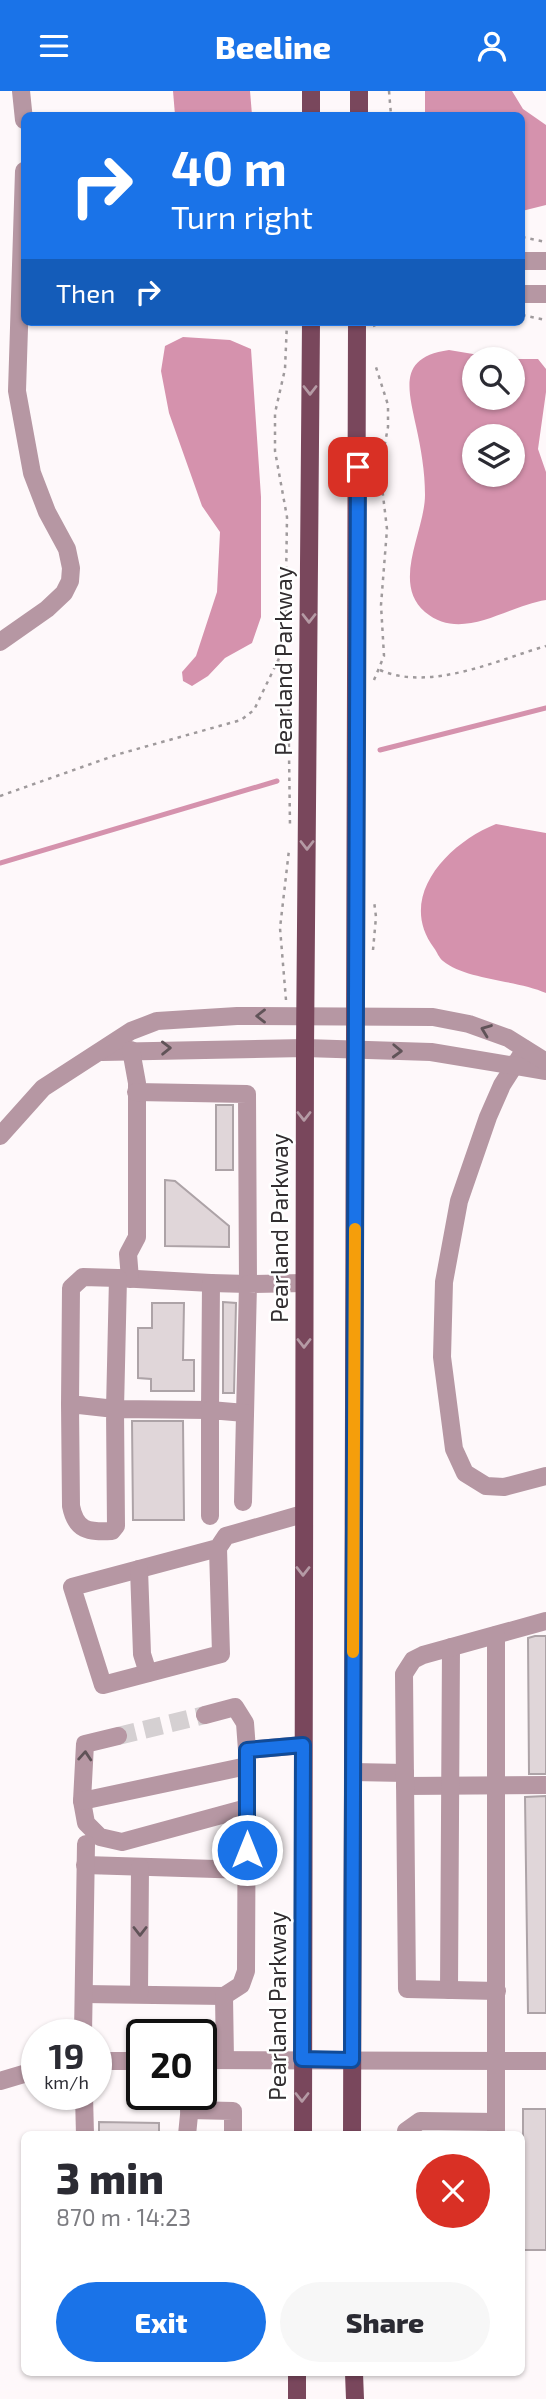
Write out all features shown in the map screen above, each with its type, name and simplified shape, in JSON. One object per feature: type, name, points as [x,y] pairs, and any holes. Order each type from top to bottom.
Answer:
[{"type":"main road","points":[[311,91],[311,112]]},
{"type":"main road","points":[[359,91],[359,112]]},
{"type":"main road","name":"Pearland Parkway","points":[[303,2131],[304,1048],[296,1016],[310,326]]},
{"type":"main road","points":[[352,2131],[354,1018],[358,702],[368,326]]},
{"type":"main road","points":[[297,2376],[297,2399]]},
{"type":"main road","points":[[354,2376],[355,2399]]},
{"type":"street","points":[[21,91],[23,112]]},
{"type":"street","points":[[525,261],[546,261]]},
{"type":"street","points":[[525,294],[546,294]]},
{"type":"street","points":[[0,642],[47,609],[70,581],[66,549],[47,512],[32,473],[8,390],[21,307]]},
{"type":"street","points":[[0,1136],[43,1088],[131,1031],[157,1021],[296,1016],[433,1017],[469,1024],[508,1038],[546,1062]]},
{"type":"street","points":[[98,1052],[131,1049],[304,1048],[432,1052],[546,1071]]},
{"type":"street","points":[[131,1049],[136,1092],[137,1237],[128,1254],[124,1279],[115,1409],[116,1526],[111,1531],[94,1532],[84,1530],[74,1523],[71,1506],[71,1288],[83,1276],[124,1279],[211,1283],[304,1283]]},
{"type":"street","points":[[524,1049],[502,1085],[473,1156],[459,1201],[444,1282],[442,1357],[445,1401],[454,1449],[465,1473],[486,1486],[504,1487],[546,1476]]},
{"type":"street","points":[[136,1092],[247,1094],[248,1284],[243,1502]]},
{"type":"street","points":[[210,1516],[211,1283]]},
{"type":"street","points":[[70,1404],[115,1409],[245,1413]]},
{"type":"street","points":[[218,1548],[72,1587],[103,1685],[221,1654],[218,1548],[226,1536],[303,1514]]},
{"type":"street","points":[[139,1569],[142,1654],[148,1673]]},
{"type":"street","points":[[497,1991],[407,1989],[404,1674],[413,1660],[546,1621]]},
{"type":"street","points":[[406,2131],[419,2121],[496,2128],[496,1635]]},
{"type":"street","points":[[449,1990],[451,1647]]},
{"type":"street","points":[[84,1994],[224,1996],[241,1985],[246,1971],[248,1870],[245,1723],[235,1707],[205,1714]]},
{"type":"street","points":[[118,1736],[85,1744],[82,1801],[86,1823],[100,1837],[122,1842],[247,1808]]},
{"type":"street","points":[[82,1801],[303,1745]]},
{"type":"street","points":[[353,1772],[450,1785],[546,1785]]},
{"type":"street","points":[[83,2019],[86,1844]]},
{"type":"street","points":[[85,1865],[248,1870]]},
{"type":"street","points":[[139,1994],[140,1867]]},
{"type":"street","points":[[224,1996],[225,2060]]},
{"type":"street","points":[[217,2060],[546,2061]]},
{"type":"street","points":[[0,2081],[21,2075]]},
{"type":"street","points":[[217,2108],[233,2111],[233,2131]]},
{"type":"street","points":[[84,2110],[85,2131]]},
{"type":"street","points":[[187,2131],[189,2110]]},
{"type":"path","points":[[389,91],[391,112]]},
{"type":"path","points":[[525,238],[546,242]]},
{"type":"path","points":[[525,316],[546,320]]},
{"type":"path","points":[[0,796],[141,747],[241,720],[254,711],[285,646],[287,517],[275,450],[275,413],[285,369],[287,326]]},
{"type":"path","points":[[369,326],[373,338]]},
{"type":"path","points":[[374,361],[388,405],[388,427],[380,470],[388,552],[382,578],[384,656],[374,681]]},
{"type":"path","points":[[380,670],[410,677],[446,675],[546,646]]},
{"type":"path","points":[[278,661],[288,679],[288,821],[291,831]]},
{"type":"path","points":[[290,842],[280,928],[296,1016]]},
{"type":"path","points":[[371,962],[376,917],[373,898]]},
{"type":"shaded area","points":[[173,91],[250,91],[252,112],[175,112]]},
{"type":"shaded area","points":[[425,91],[512,91],[523,109],[546,125],[546,205],[525,210],[525,112],[425,112]]},
{"type":"shaded area","points":[[183,337],[230,340],[251,349],[261,497],[261,617],[252,643],[225,658],[208,676],[192,686],[183,681],[182,672],[196,656],[217,592],[220,532],[202,506],[169,413],[161,371],[165,346]]},
{"type":"shaded area","points":[[449,350],[462,352],[462,410],[525,410],[525,359],[538,359],[546,369],[546,392],[538,449],[546,472],[546,600],[484,620],[454,624],[439,621],[425,612],[415,600],[410,572],[425,495],[422,460],[409,387],[410,376],[421,359]]},
{"type":"shaded area","points":[[496,824],[546,833],[546,993],[453,967],[440,958],[424,929],[421,910],[424,891],[433,874],[445,858],[461,844]]},
{"type":"building","points":[[216,1105],[233,1105],[233,1170],[216,1170]]},
{"type":"building","points":[[165,1180],[175,1181],[229,1226],[229,1247],[165,1246]]},
{"type":"building","points":[[223,1302],[236,1303],[234,1393],[223,1393]]},
{"type":"building","points":[[152,1303],[184,1303],[183,1360],[194,1360],[194,1391],[151,1391],[151,1379],[138,1378],[138,1328],[152,1328]]},
{"type":"building","points":[[132,1421],[183,1421],[184,1520],[133,1520]]},
{"type":"building","points":[[546,1636],[546,1774],[529,1774],[528,1638]]},
{"type":"building","points":[[546,1796],[546,2013],[528,2013],[525,1797]]},
{"type":"building","points":[[523,2109],[546,2109],[546,2250],[525,2250]]},
{"type":"building","points":[[99,2122],[159,2123],[159,2131],[99,2131]]},
{"type":"waterway","points":[[380,750],[546,708]]},
{"type":"waterway","points":[[0,863],[277,781]]},
{"type":"tunnel","points":[[118,1736],[205,1715]]},
{"type":"slow traffic","points":[[353,1652],[355,1229]]},
{"type":"route","points":[[247,1850],[247,1750],[303,1745],[302,2059],[352,2060],[358,467]]}]
